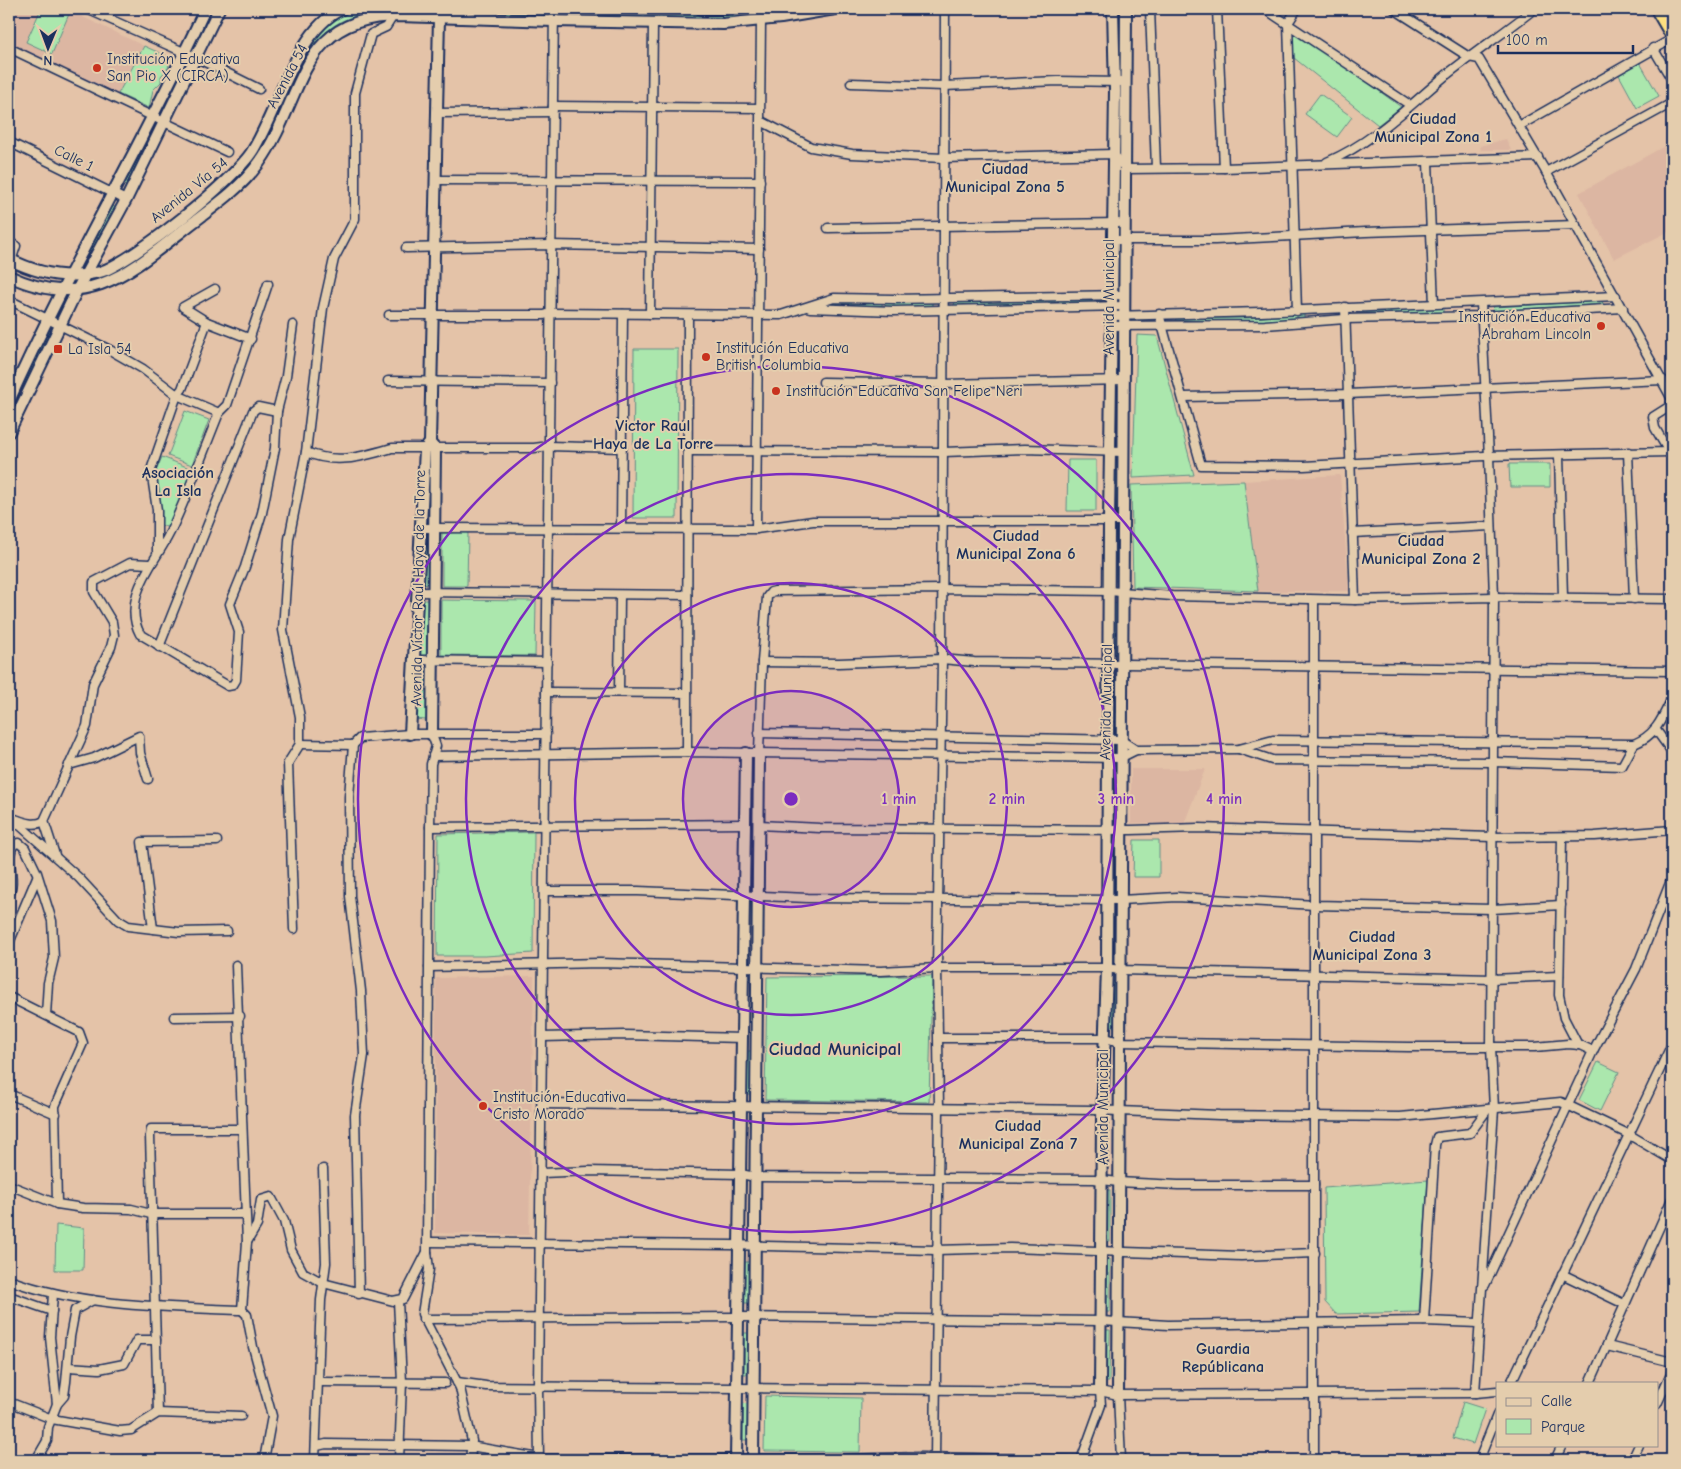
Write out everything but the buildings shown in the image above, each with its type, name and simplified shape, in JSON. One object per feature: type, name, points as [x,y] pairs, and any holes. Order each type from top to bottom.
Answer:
[{"type":"highway","points":[[1658,9],[1672,33]]},
{"type":"street","points":[[87,9],[197,58],[259,89]]},
{"type":"street","points":[[23,402],[9,397],[68,275],[154,116],[205,9]]},
{"type":"street","points":[[9,432],[84,274],[126,200],[166,122],[219,9]]},
{"type":"street","name":"Avenida Vía 54","points":[[10,260],[39,272],[68,275],[84,274],[110,268],[129,257],[221,186],[249,157],[262,135],[308,38],[323,21],[342,9]]},
{"type":"street","points":[[539,1459],[538,1386],[542,1173],[554,9]]},
{"type":"street","points":[[701,9],[725,9]]},
{"type":"street","name":"Avenida 54","points":[[9,276],[44,289],[62,290],[77,290],[104,284],[120,277],[230,194],[260,162],[309,61],[324,41],[352,24],[374,18],[393,16],[723,24],[835,9]]},
{"type":"street","points":[[935,1459],[939,1108],[937,968],[940,898],[944,520],[945,9]]},
{"type":"street","name":"Avenida Municipal","points":[[1100,1391],[1103,1111],[1107,968],[1109,521],[1115,82],[1113,9]]},
{"type":"street","name":"Avenida Municipal","points":[[1118,1395],[1120,758],[1123,591],[1126,9]]},
{"type":"street","points":[[1150,9],[1156,168]]},
{"type":"street","points":[[1217,9],[1224,168]]},
{"type":"street","points":[[1265,9],[1410,105]]},
{"type":"street","points":[[1297,9],[1288,23],[1297,311]]},
{"type":"street","points":[[1394,9],[1469,56],[1479,59],[1538,157],[1672,399]]},
{"type":"street","points":[[1323,163],[1357,147],[1529,10]]},
{"type":"street","points":[[294,929],[288,763],[300,744],[300,717],[283,630],[289,538],[306,452],[323,308],[334,259],[355,219],[355,93],[371,34],[386,27],[393,16]]},
{"type":"street","points":[[430,447],[436,247],[439,17]]},
{"type":"street","points":[[756,528],[761,20]]},
{"type":"street","points":[[650,314],[653,23]]},
{"type":"street","points":[[1519,126],[1672,39]]},
{"type":"street","points":[[9,48],[227,152]]},
{"type":"street","points":[[1654,48],[1672,80]]},
{"type":"street","points":[[851,84],[944,86],[1058,81],[1127,81]]},
{"type":"street","points":[[1546,172],[1672,103]]},
{"type":"street","points":[[437,113],[552,109],[760,108]]},
{"type":"street","points":[[761,121],[811,146],[852,154],[944,158],[1114,154],[1125,169],[1224,168],[1292,164],[1428,162],[1538,157]]},
{"type":"street","name":"Calle 1","points":[[9,142],[126,200]]},
{"type":"street","points":[[1428,162],[1434,304]]},
{"type":"street","points":[[436,180],[760,181]]},
{"type":"street","points":[[828,228],[1125,223]]},
{"type":"street","points":[[1113,240],[1215,240],[1576,225]]},
{"type":"street","points":[[10,260],[12,244]]},
{"type":"street","points":[[406,248],[551,245],[759,249]]},
{"type":"street","points":[[268,284],[251,339],[227,405],[219,413],[172,528],[149,564],[138,593],[134,619],[140,634],[159,647],[228,686],[233,685],[236,680],[239,632],[230,604],[245,567],[262,513],[275,448],[277,411],[286,376],[293,325]]},
{"type":"street","points":[[44,289],[49,303],[47,319]]},
{"type":"street","points":[[215,289],[183,307],[206,322],[251,339]]},
{"type":"street","points":[[389,315],[544,315],[551,313],[781,315],[834,298],[1124,294]]},
{"type":"street","points":[[806,307],[894,312],[943,310],[1112,316],[1124,311],[1159,314],[1297,311],[1345,307],[1481,303],[1616,296]]},
{"type":"street","points":[[9,300],[118,354],[177,395],[219,413]]},
{"type":"street","points":[[1475,1393],[1491,1109],[1492,979],[1494,597],[1490,456],[1481,303]]},
{"type":"street","points":[[1345,307],[1354,600]]},
{"type":"street","points":[[1112,316],[1124,327],[1265,325],[1345,319],[1482,316],[1623,308]]},
{"type":"street","points":[[621,527],[623,314]]},
{"type":"street","points":[[1159,314],[1201,465],[1349,464],[1490,456],[1559,456],[1628,452],[1671,454]]},
{"type":"street","points":[[687,752],[687,595],[690,451],[688,315]]},
{"type":"street","points":[[157,553],[157,510],[151,470],[177,395],[182,389],[206,322]]},
{"type":"street","points":[[823,382],[944,384],[1124,380]]},
{"type":"street","points":[[1183,397],[1348,394],[1486,386],[1663,380]]},
{"type":"street","points":[[388,381],[550,383]]},
{"type":"street","points":[[1671,454],[1655,428],[1653,417],[1672,404]]},
{"type":"street","points":[[159,647],[253,411],[258,407],[277,411]]},
{"type":"street","points":[[306,452],[329,460],[342,460],[392,448],[534,448],[549,446],[622,448]]},
{"type":"street","name":"Avenida Víctor Raúl Haya de la Torre","points":[[430,447],[434,527],[432,735]]},
{"type":"street","name":"Avenida Víctor Raúl Haya de la Torre","points":[[410,734],[421,528],[430,447]]},
{"type":"street","points":[[690,451],[944,452],[1025,449],[1123,452]]},
{"type":"street","points":[[1628,452],[1634,598]]},
{"type":"street","points":[[1559,456],[1563,598]]},
{"type":"street","points":[[421,528],[756,528],[813,521],[1123,521]]},
{"type":"street","points":[[1352,533],[1491,526]]},
{"type":"street","points":[[9,817],[38,825],[44,821],[86,726],[93,684],[112,647],[114,635],[112,622],[94,592],[94,582],[130,562],[149,564]]},
{"type":"street","points":[[753,1459],[759,969],[759,733],[767,597],[771,592],[942,589],[1123,591],[1172,596],[1314,600],[1494,597],[1672,599]]},
{"type":"street","points":[[417,592],[687,595]]},
{"type":"street","points":[[619,692],[620,595]]},
{"type":"street","points":[[1314,600],[1314,1460]]},
{"type":"street","points":[[762,662],[839,663],[942,659],[974,662],[1672,671]]},
{"type":"street","points":[[413,660],[547,662]]},
{"type":"street","points":[[546,692],[687,693]]},
{"type":"street","points":[[433,756],[687,752],[1120,758],[1136,750],[1239,749],[1273,740],[1634,744],[1647,738],[1656,730],[1672,698]]},
{"type":"street","points":[[1656,730],[1672,752]]},
{"type":"street","points":[[759,733],[1121,740],[1136,750]]},
{"type":"street","points":[[359,1294],[355,1115],[364,1055],[361,992],[350,896],[349,797],[353,745],[360,738],[410,734],[546,734]]},
{"type":"street","points":[[247,1242],[257,1225],[261,1200],[271,1197],[284,1221],[291,1250],[303,1272],[323,1283],[386,1301],[403,1299],[427,1252],[429,1242],[430,827],[433,756],[436,746],[432,735]]},
{"type":"street","points":[[69,765],[94,758],[138,736],[140,753],[148,779]]},
{"type":"street","points":[[300,744],[353,745]]},
{"type":"street","points":[[1239,749],[1272,760],[1493,762],[1622,766],[1634,744]]},
{"type":"street","points":[[736,1459],[746,753]]},
{"type":"street","points":[[9,817],[55,856],[118,920],[128,926],[153,930],[227,931]]},
{"type":"street","points":[[44,821],[55,856]]},
{"type":"street","points":[[430,827],[745,824]]},
{"type":"street","points":[[759,825],[820,828],[1199,828],[1492,837],[1562,837],[1672,830]]},
{"type":"street","points":[[1562,837],[1559,976],[1562,1010],[1571,1035],[1578,1045]]},
{"type":"street","points":[[153,930],[142,842],[217,841]]},
{"type":"street","points":[[9,894],[12,879],[10,848],[19,842],[25,848],[47,900],[54,941],[54,958],[48,983],[46,1015]]},
{"type":"street","points":[[9,944],[37,877]]},
{"type":"street","points":[[1482,1292],[1593,1051],[1636,968],[1672,878]]},
{"type":"street","points":[[545,891],[638,891],[758,896],[1120,900],[1177,897],[1315,904],[1492,909],[1561,905]]},
{"type":"street","points":[[429,967],[543,964],[743,966],[759,969],[882,971],[937,968],[1107,968],[1120,970],[1492,979],[1559,976]]},
{"type":"street","points":[[236,965],[240,1016],[244,1214],[247,1242],[242,1310]]},
{"type":"street","points":[[9,997],[79,1032],[83,1043],[56,1106],[57,1204]]},
{"type":"street","points":[[174,1017],[240,1016]]},
{"type":"street","points":[[543,1037],[624,1035],[742,1038]]},
{"type":"street","points":[[939,1038],[1106,1038],[1119,1042],[1313,1046],[1491,1047],[1578,1045],[1593,1051]]},
{"type":"street","points":[[1511,1382],[1672,1044]]},
{"type":"street","points":[[9,1094],[56,1114]]},
{"type":"street","points":[[542,1104],[757,1105],[1400,1117],[1561,1102],[1628,1134],[1672,1160]]},
{"type":"street","points":[[1424,1321],[1434,1145],[1437,1137],[1470,1133],[1491,1109]]},
{"type":"street","points":[[158,1412],[153,1306],[151,1129],[242,1129]]},
{"type":"street","points":[[315,1460],[318,1446],[323,1283],[326,1263],[323,1169]]},
{"type":"street","points":[[542,1173],[588,1171],[740,1174],[756,1177],[1102,1179],[1118,1182],[1178,1185],[1314,1185]]},
{"type":"street","points":[[9,1185],[57,1204],[83,1208],[131,1210],[151,1214],[244,1214]]},
{"type":"street","points":[[1590,1382],[1672,1199]]},
{"type":"street","points":[[429,1242],[540,1245],[618,1243],[936,1250],[1010,1248],[1241,1256],[1314,1253]]},
{"type":"street","points":[[427,1252],[429,1269],[422,1308],[424,1319],[457,1382],[468,1420],[470,1460]]},
{"type":"street","points":[[1562,1274],[1624,1304]]},
{"type":"street","points":[[9,1280],[54,1294],[93,1300],[153,1306],[242,1310],[247,1315],[253,1346],[272,1416],[264,1460]]},
{"type":"street","points":[[54,1294],[50,1338],[57,1404]]},
{"type":"street","points":[[9,1296],[52,1311]]},
{"type":"street","points":[[36,1460],[47,1441],[48,1427],[57,1404],[64,1396],[70,1337],[75,1310],[93,1300]]},
{"type":"street","points":[[398,1300],[402,1382],[399,1460]]},
{"type":"street","points":[[424,1319],[738,1317],[936,1321],[1101,1321],[1168,1325],[1424,1321],[1479,1323]]},
{"type":"street","points":[[68,1366],[99,1369],[124,1364],[137,1340],[156,1340]]},
{"type":"street","points":[[1607,1346],[1672,1362]]},
{"type":"street","points":[[1658,1402],[1672,1371]]},
{"type":"street","points":[[320,1382],[445,1383]]},
{"type":"street","points":[[457,1382],[486,1386],[737,1386],[829,1390],[1100,1391],[1118,1395],[1475,1393],[1496,1391]]},
{"type":"street","points":[[318,1446],[326,1444],[470,1446],[539,1459],[1081,1460],[1101,1405],[1100,1391]]},
{"type":"street","points":[[1118,1395],[1121,1460]]},
{"type":"street","points":[[9,1402],[52,1419],[120,1431],[131,1430],[158,1412],[241,1416]]},
{"type":"street","points":[[1479,1460],[1496,1418]]},
{"type":"street","points":[[1555,1460],[1562,1446]]},
{"type":"street","points":[[1632,1460],[1639,1446]]},
{"type":"shaded area","name":"Institución Educativa San Pio X (CIRCA)","points":[[9,9],[66,9],[144,46],[118,94],[9,43]]},
{"type":"shaded area","points":[[1506,139],[1511,150],[1481,150],[1480,146]]},
{"type":"shaded area","points":[[1672,142],[1672,230],[1614,259],[1579,193]]},
{"type":"shaded area","points":[[1340,475],[1349,591],[1258,591],[1244,481]]},
{"type":"shaded area","points":[[1131,769],[1205,769],[1184,824],[1131,823]]},
{"type":"shaded area","name":"Institución Educativa Cristo Morado","points":[[534,976],[529,1235],[435,1233],[436,978]]},
{"type":"green space","points":[[41,9],[56,9],[69,14],[52,54],[26,42]]},
{"type":"green space","points":[[358,9],[529,10],[529,16],[404,11],[378,12],[340,22],[325,33],[308,53],[267,137],[240,178],[228,191],[132,264],[104,279],[103,277],[131,262],[226,189],[240,174],[263,142],[310,46],[327,26],[341,16]]},
{"type":"green space","points":[[778,9],[811,9],[721,19],[578,18],[578,11],[721,14]]},
{"type":"green space","points":[[1296,34],[1401,107],[1378,125],[1294,58],[1292,36]]},
{"type":"green space","points":[[144,46],[171,58],[168,68],[161,76],[161,82],[153,90],[149,108],[118,94]]},
{"type":"green space","points":[[1640,63],[1659,96],[1637,108],[1619,75]]},
{"type":"green space","points":[[1320,94],[1352,117],[1337,137],[1305,114]]},
{"type":"green space","points":[[153,129],[156,132],[128,187],[123,184]]},
{"type":"green space","points":[[112,206],[117,208],[89,257],[84,255]]},
{"type":"green space","points":[[1098,298],[1101,300],[1100,303],[955,306],[954,304],[957,301]]},
{"type":"green space","points":[[1601,301],[1604,304],[1494,311],[1492,309],[1494,307]]},
{"type":"green space","points":[[834,302],[882,303],[882,308],[833,305]]},
{"type":"green space","points":[[929,302],[933,304],[932,307],[885,308],[885,303]]},
{"type":"green space","points":[[1443,308],[1443,313],[1355,313],[1356,311]]},
{"type":"green space","points":[[1304,314],[1304,318],[1248,322],[1175,320],[1177,318],[1248,318]]},
{"type":"green space","points":[[47,329],[51,330],[26,385],[22,383]]},
{"type":"green space","points":[[1137,335],[1157,336],[1194,475],[1133,478]]},
{"type":"green space","points":[[634,349],[678,349],[677,518],[633,518]]},
{"type":"green space","points":[[1117,391],[1120,392],[1118,443],[1115,441]]},
{"type":"green space","points":[[185,411],[209,420],[192,465],[168,456]]},
{"type":"green space","points":[[162,457],[192,469],[169,528],[161,525],[156,471]]},
{"type":"green space","points":[[1068,460],[1096,460],[1096,511],[1067,511]]},
{"type":"green space","points":[[1118,462],[1119,512],[1116,512],[1115,464]]},
{"type":"green space","points":[[1509,464],[1550,464],[1550,487],[1510,487]]},
{"type":"green space","points":[[1244,481],[1258,591],[1133,587],[1131,485]]},
{"type":"green space","points":[[468,532],[467,586],[442,586],[442,533]]},
{"type":"green space","points":[[425,533],[429,533],[430,583],[428,585],[423,584]]},
{"type":"green space","points":[[1118,533],[1118,580],[1116,582],[1115,534]]},
{"type":"green space","points":[[422,600],[429,600],[429,655],[419,655]]},
{"type":"green space","points":[[441,600],[536,601],[535,656],[441,655]]},
{"type":"green space","points":[[1117,603],[1118,653],[1115,655],[1114,604]]},
{"type":"green space","points":[[417,669],[428,670],[428,718],[426,720],[415,719]]},
{"type":"green space","points":[[1116,678],[1117,724],[1114,726],[1113,680]]},
{"type":"green space","points":[[1115,770],[1116,819],[1113,821],[1113,771]]},
{"type":"green space","points":[[534,832],[533,953],[437,956],[438,834]]},
{"type":"green space","points":[[1134,840],[1159,840],[1159,877],[1133,877]]},
{"type":"green space","points":[[1112,842],[1116,844],[1114,888],[1112,888]]},
{"type":"green space","points":[[932,976],[929,1102],[765,1100],[767,977]]},
{"type":"green space","points":[[1113,981],[1116,983],[1114,1027],[1111,1025],[1111,983]]},
{"type":"green space","points":[[748,1051],[751,1051],[751,1094],[747,1094]]},
{"type":"green space","points":[[1598,1062],[1619,1072],[1600,1111],[1579,1100]]},
{"type":"green space","points":[[1428,1180],[1419,1312],[1336,1314],[1325,1302],[1324,1188]]},
{"type":"green space","points":[[1107,1190],[1110,1190],[1110,1241],[1107,1241]]},
{"type":"green space","points":[[56,1225],[84,1228],[83,1270],[55,1270]]},
{"type":"green space","points":[[1107,1259],[1110,1259],[1110,1312],[1106,1312]]},
{"type":"green space","points":[[745,1262],[749,1262],[749,1303],[744,1303]]},
{"type":"green space","points":[[1106,1330],[1110,1330],[1109,1382],[1105,1382]]},
{"type":"green space","points":[[744,1333],[749,1333],[748,1374],[744,1374]]},
{"type":"green space","points":[[765,1396],[861,1398],[860,1452],[764,1451]]},
{"type":"green space","points":[[1463,1402],[1485,1409],[1473,1444],[1453,1438]]},
{"type":"green space","points":[[743,1403],[748,1404],[748,1440],[743,1440]]},
{"type":"place","name":"Institución Educativa San Pio X (CIRCA)","points":[[97,68]]},
{"type":"place","name":"Institución Educativa Abraham Lincoln","points":[[1601,326]]},
{"type":"place","name":"La Isla 54","points":[[58,349]]},
{"type":"place","name":"Institución Educativa British Columbia","points":[[706,357]]},
{"type":"place","name":"Institución Educativa San Felipe Neri","points":[[776,391]]},
{"type":"place","name":"Institución Educativa Cristo Morado","points":[[483,1106]]},
{"type":"district","name":"Ciudad Municipal Zona 1","points":[[1433,128]]},
{"type":"district","name":"Ciudad Municipal Zona 5","points":[[1005,178]]},
{"type":"district","name":"Victor Raul Haya de La Torre","points":[[653,435]]},
{"type":"district","name":"Asociación La Isla","points":[[178,482]]},
{"type":"district","name":"Ciudad Municipal Zona 6","points":[[1016,545]]},
{"type":"district","name":"Ciudad Municipal Zona 2","points":[[1421,550]]},
{"type":"district","name":"Ciudad Municipal Zona 3","points":[[1372,946]]},
{"type":"district","name":"Ciudad Municipal","points":[[835,1049]]},
{"type":"district","name":"Ciudad Municipal Zona 7","points":[[1018,1135]]},
{"type":"district","name":"Guardia Repúblicana","points":[[1223,1358]]}]
